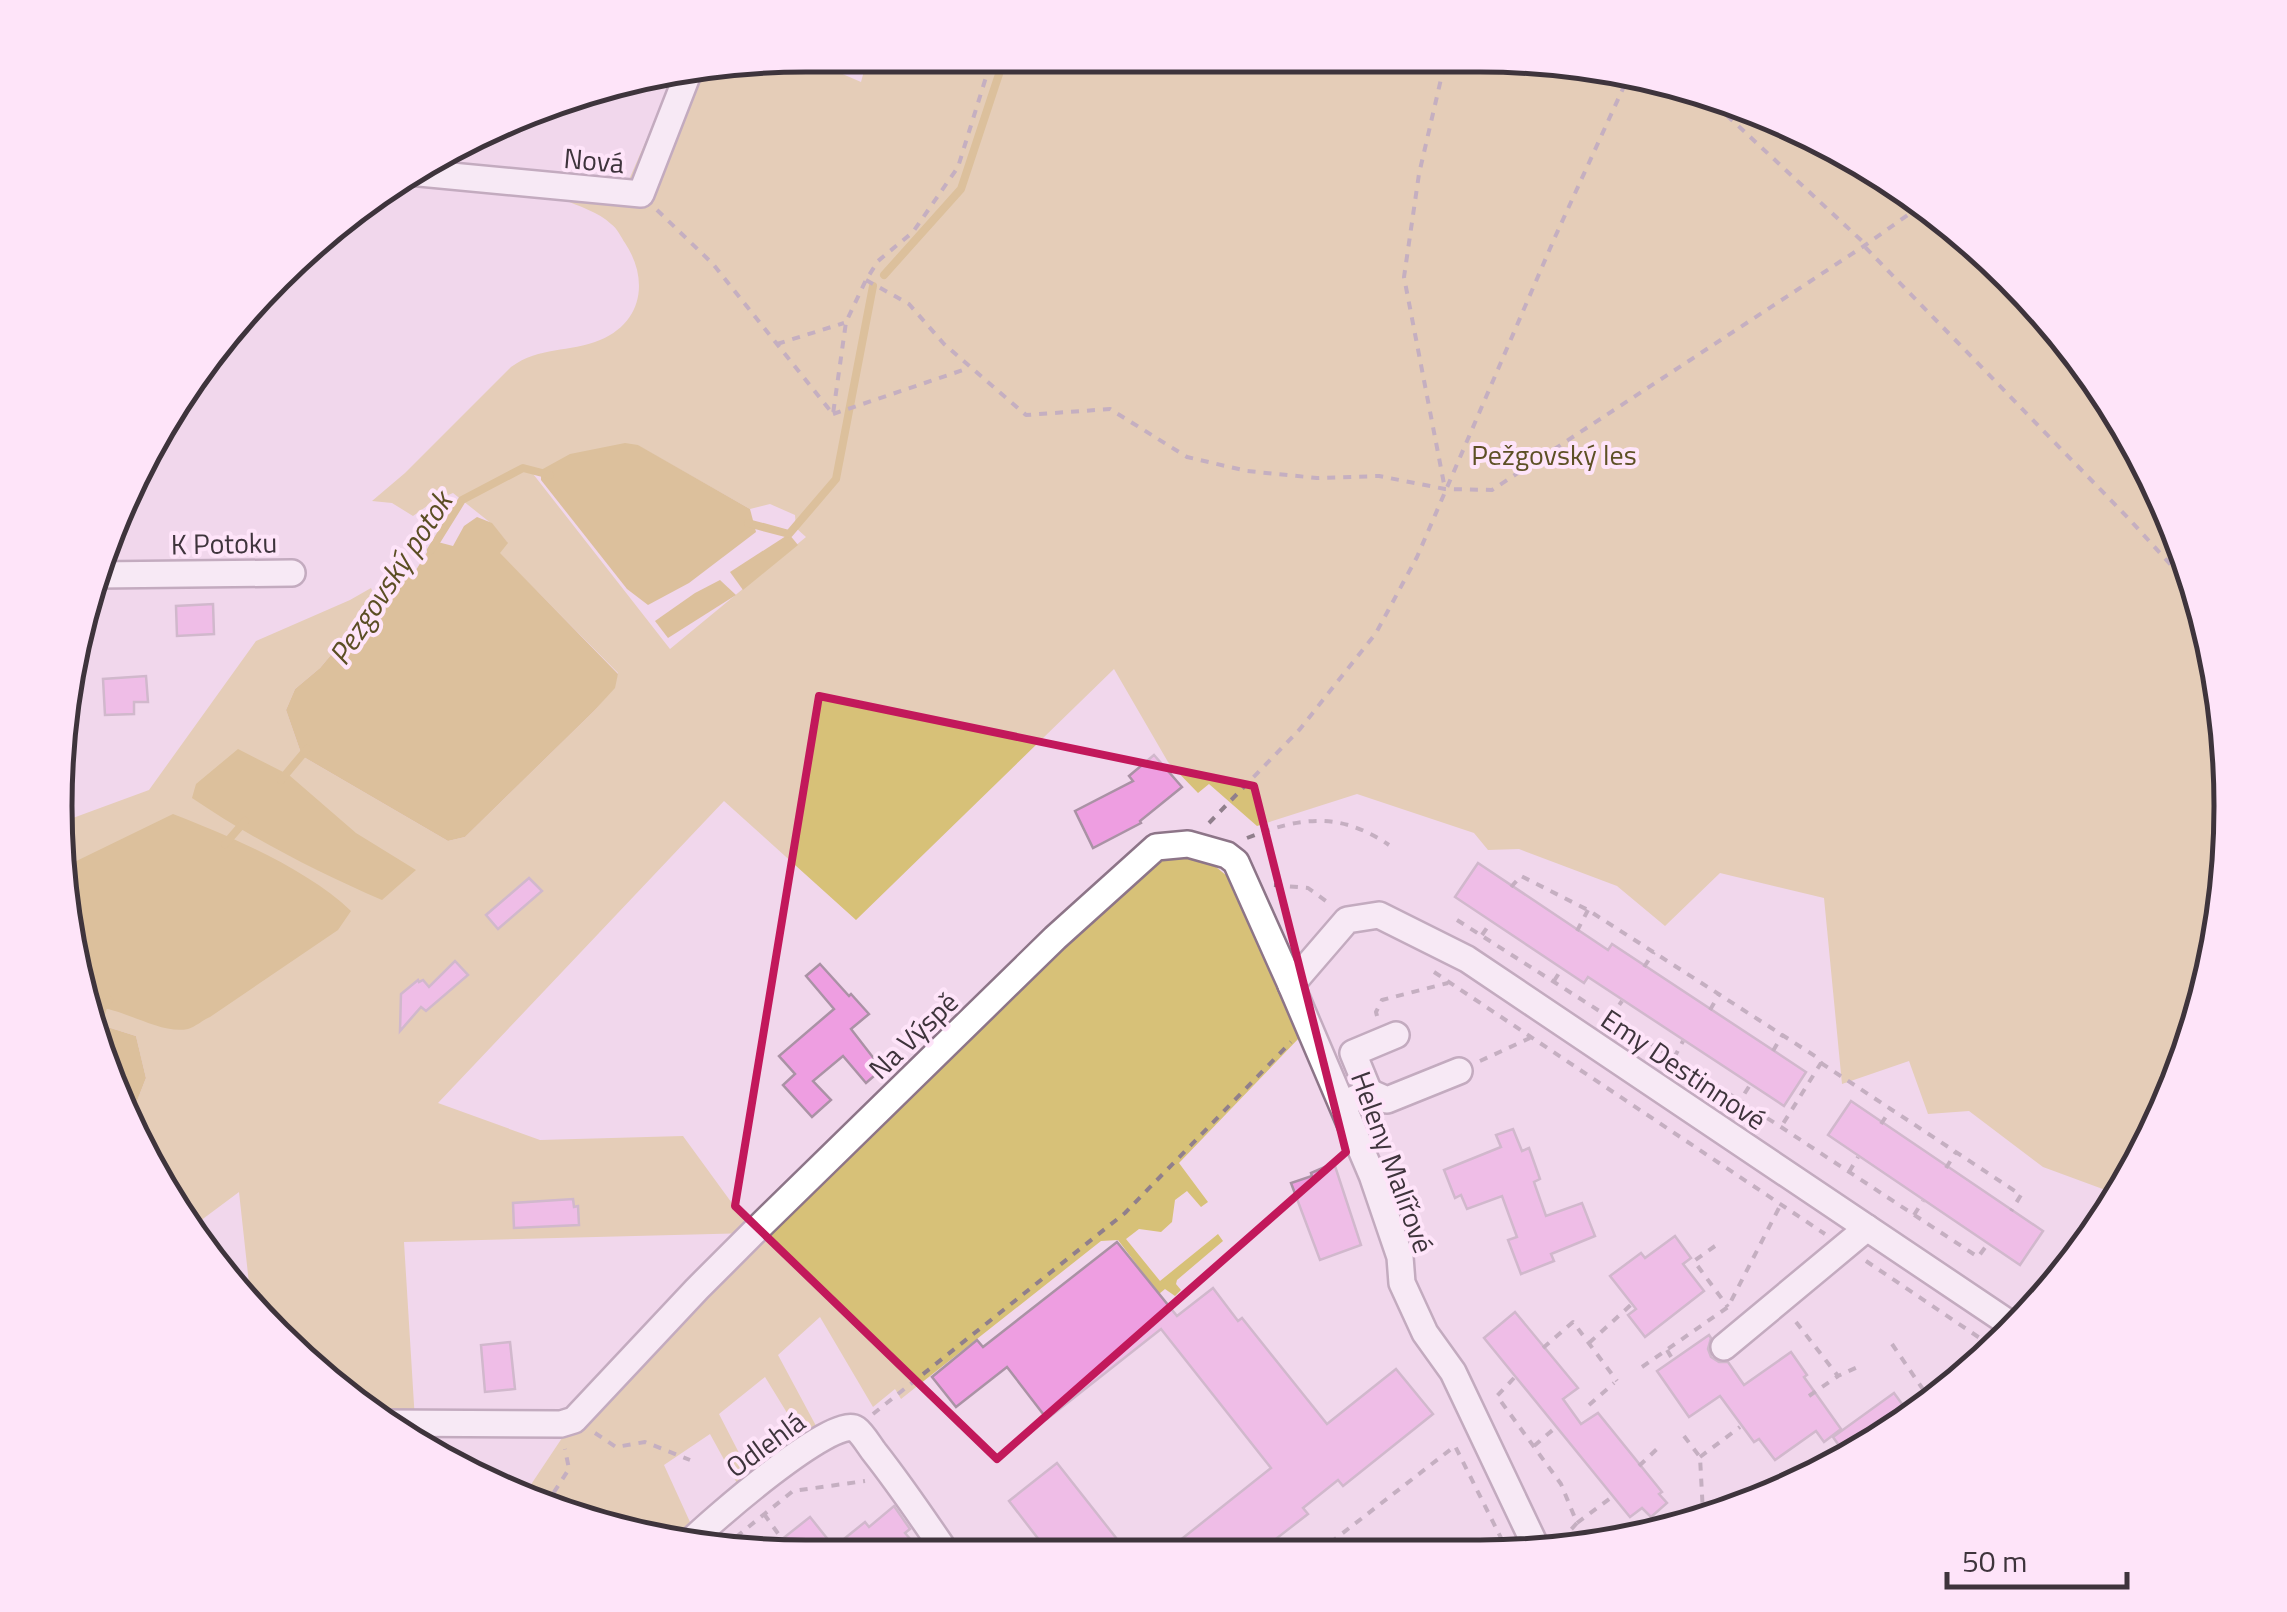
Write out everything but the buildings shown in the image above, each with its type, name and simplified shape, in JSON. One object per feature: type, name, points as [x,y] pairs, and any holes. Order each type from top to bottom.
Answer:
[{"type":"street","name":"Nová","points":[[434,174],[641,194],[683,84]]},
{"type":"street","name":"K Potoku","points":[[110,575],[292,572]]},
{"type":"street","points":[[1188,844],[1227,855],[1236,862],[1291,986],[1347,920],[1380,914],[1467,959]]},
{"type":"street","name":"Na Výspě","points":[[568,1422],[697,1288],[1055,938],[1156,847],[1188,844]]},
{"type":"street","name":"Emy Destinnové","points":[[1467,959],[2004,1320]]},
{"type":"street","name":"Heleny Malířové","points":[[1291,986],[1372,1175],[1400,1257],[1402,1283],[1425,1333],[1453,1372],[1532,1538]]},
{"type":"street","points":[[1391,1037],[1352,1052],[1369,1092],[1387,1100],[1459,1071]]},
{"type":"street","points":[[1343,1104],[1369,1092]]},
{"type":"street","points":[[1724,1347],[1867,1228]]},
{"type":"street","points":[[409,1423],[568,1422]]},
{"type":"street","name":"Odlehlá","points":[[701,1531],[822,1437],[845,1426],[856,1428]]},
{"type":"street","points":[[856,1428],[937,1540]]},
{"type":"path","points":[[833,414],[846,322],[878,261],[913,232],[958,168],[988,72]]},
{"type":"path","points":[[1443,72],[1419,174],[1404,277],[1445,489]]},
{"type":"path","points":[[1188,844],[1300,729],[1376,633],[1418,557],[1555,237],[1625,87]]},
{"type":"path","points":[[1731,116],[1862,241],[2176,571]]},
{"type":"path","points":[[641,194],[713,264],[833,414]]},
{"type":"path","points":[[866,280],[909,304],[969,368],[1026,415],[1110,410],[1187,458],[1247,471],[1317,478],[1379,476],[1445,489],[1492,490],[1912,212]]},
{"type":"path","points":[[777,344],[846,322]]},
{"type":"path","points":[[833,414],[969,368]]},
{"type":"path","points":[[1227,855],[1245,839],[1282,824],[1326,820],[1372,834],[1388,846]]},
{"type":"path","points":[[1511,887],[1520,876],[1588,910],[1784,1034],[1821,1063],[2021,1195],[2011,1212]]},
{"type":"path","points":[[1244,883],[1308,888],[1352,920]]},
{"type":"path","points":[[1576,931],[1588,910]]},
{"type":"path","points":[[1457,920],[1978,1258],[1987,1244]]},
{"type":"path","points":[[1467,959],[1491,922]]},
{"type":"path","points":[[1644,967],[1654,952]]},
{"type":"path","points":[[1554,981],[1562,970]]},
{"type":"path","points":[[1433,972],[1983,1340]]},
{"type":"path","points":[[1391,1037],[1376,1012],[1382,1000],[1450,982]]},
{"type":"path","points":[[1710,1010],[1720,993]]},
{"type":"path","points":[[1610,1018],[1622,1001]]},
{"type":"path","points":[[856,1428],[1125,1213],[1308,1024]]},
{"type":"path","points":[[1773,1051],[1784,1034]]},
{"type":"path","points":[[1459,1071],[1530,1038]]},
{"type":"path","points":[[1674,1058],[1683,1041]]},
{"type":"path","points":[[1781,1127],[1821,1063]]},
{"type":"path","points":[[1881,1124],[1891,1109]]},
{"type":"path","points":[[1946,1168],[1956,1152]]},
{"type":"path","points":[[1849,1172],[1858,1157]]},
{"type":"path","points":[[1914,1215],[1923,1201]]},
{"type":"path","points":[[1642,1367],[1728,1307],[1781,1204]]},
{"type":"path","points":[[1715,1246],[1694,1261],[1728,1307]]},
{"type":"path","points":[[1780,1300],[1838,1376]]},
{"type":"path","points":[[1589,1342],[1634,1302]]},
{"type":"path","points":[[1542,1348],[1573,1322],[1615,1382],[1589,1405]]},
{"type":"path","points":[[1892,1344],[1924,1391]]},
{"type":"path","points":[[1666,1350],[1673,1360]]},
{"type":"path","points":[[1809,1396],[1862,1365]]},
{"type":"path","points":[[1514,1378],[1497,1396],[1561,1484],[1577,1523]]},
{"type":"path","points":[[553,1494],[569,1469],[568,1422],[616,1447],[644,1442],[690,1460]]},
{"type":"path","points":[[1700,1457],[1740,1427]]},
{"type":"path","points":[[1534,1446],[1555,1428]]},
{"type":"path","points":[[1684,1436],[1700,1457],[1703,1505]]},
{"type":"path","points":[[1334,1540],[1456,1446],[1501,1539]]},
{"type":"path","points":[[1639,1466],[1659,1447]]},
{"type":"path","points":[[738,1536],[793,1490],[894,1477]]},
{"type":"path","points":[[1568,1534],[1612,1497]]},
{"type":"path","points":[[764,1514],[782,1539]]},
{"type":"highlighted area","points":[[819,696],[1254,786],[1346,1152],[997,1459],[735,1206]]},
{"type":"green space","name":"Pežgovský les","points":[[806,72],[838,72],[861,82],[864,72],[1481,72],[1577,79],[1671,97],[1762,128],[1889,196],[1928,224],[2000,287],[2063,359],[2091,398],[2159,525],[2190,616],[2213,758],[2213,854],[2208,902],[2190,996],[2176,1042],[2139,1130],[2106,1190],[2043,1167],[1969,1111],[1928,1114],[1909,1061],[1842,1084],[1824,898],[1720,873],[1665,926],[1617,886],[1519,849],[1488,850],[1474,833],[1357,794],[1257,826],[1209,784],[1198,793],[1168,762],[1114,669],[856,920],[724,801],[438,1103],[540,1140],[683,1136],[753,1232],[1124,877],[1188,844],[1238,885],[1300,1037],[1179,1163],[1208,1202],[1201,1207],[1187,1191],[1175,1200],[1172,1222],[1161,1232],[1139,1229],[1126,1239],[1160,1281],[1218,1234],[1223,1241],[1177,1280],[1181,1290],[1175,1296],[1165,1289],[1159,1294],[1118,1240],[1101,1241],[901,1399],[895,1389],[873,1407],[820,1317],[778,1355],[822,1437],[808,1447],[765,1377],[719,1414],[756,1486],[744,1496],[710,1434],[664,1465],[690,1522],[684,1528],[616,1515],[530,1486],[574,1420],[752,1233],[404,1242],[415,1421],[398,1416],[322,1357],[249,1283],[239,1192],[201,1221],[171,1173],[136,1104],[146,1078],[136,1036],[106,1027],[97,996],[79,902],[73,818],[149,790],[256,641],[371,588],[377,600],[320,668],[295,689],[286,710],[302,756],[448,841],[465,837],[594,711],[614,688],[618,673],[499,553],[507,542],[492,524],[453,493],[413,516],[392,503],[372,501],[511,367],[533,356],[600,340],[625,322],[638,298],[633,257],[606,220],[562,199],[628,182],[670,86],[710,79]],"holes":[[[637,445],[750,509],[770,504],[795,515],[796,528],[806,537],[670,649],[530,470]]]},
{"type":"shaded area","points":[[625,443],[638,445],[750,509],[756,532],[689,583],[648,605],[627,589],[541,480],[541,470],[570,454]]},
{"type":"shaded area","points":[[477,517],[492,523],[508,543],[500,553],[618,674],[615,688],[594,711],[465,837],[448,841],[302,756],[286,710],[295,689],[320,668],[377,600],[416,570],[434,541],[453,546],[464,526]]},
{"type":"shaded area","points":[[789,534],[798,545],[743,590],[730,572]]},
{"type":"shaded area","points":[[720,580],[736,595],[668,638],[655,621]]},
{"type":"shaded area","points":[[238,749],[289,775],[356,833],[416,870],[382,900],[285,854],[192,798],[196,784]]},
{"type":"shaded area","points":[[173,814],[243,843],[290,868],[351,911],[338,930],[210,1017],[191,1028],[165,1028],[101,1008],[87,949],[75,862]]},
{"type":"shaded area","points":[[106,1027],[136,1036],[146,1078],[136,1104]]},
{"type":"waterway","name":"Pezgovský potok","points":[[884,275],[961,189],[1000,72]]},
{"type":"waterway","name":"Pezgovský potok","points":[[748,523],[789,534],[836,479],[873,286]]},
{"type":"waterway","name":"Pezgovský potok","points":[[431,550],[462,500],[523,468],[550,475]]},
{"type":"waterway","name":"Pezgovský potok","points":[[281,780],[307,749]]},
{"type":"waterway","name":"Pezgovský potok","points":[[225,844],[245,821]]},
{"type":"waterway","name":"Pezgovský potok","points":[[102,1011],[109,1000]]}]
